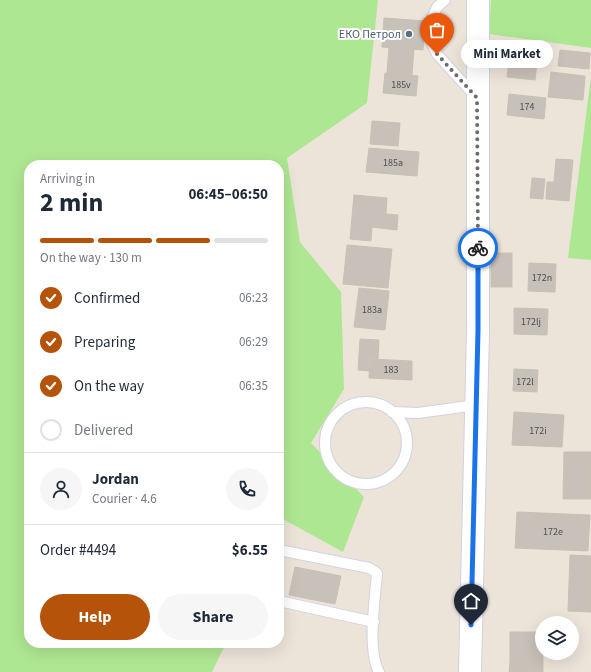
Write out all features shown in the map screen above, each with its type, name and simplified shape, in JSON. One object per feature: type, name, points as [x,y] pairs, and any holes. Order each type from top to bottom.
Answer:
[{"type":"main road","points":[[470,672],[478,330],[478,0]]},
{"type":"lane","points":[[445,0],[437,7],[433,16],[432,44],[437,54],[477,98]]},
{"type":"lane","points":[[392,412],[401,421],[406,433],[408,446],[404,460],[396,472],[385,480],[371,484],[358,484],[344,478],[334,469],[328,456],[325,442],[328,430],[334,418],[344,409],[356,404],[368,402],[381,405],[392,412],[418,413],[476,405]]},
{"type":"lane","points":[[284,551],[369,568],[377,573],[372,642],[375,665],[379,672]]},
{"type":"lane","points":[[284,601],[374,622]]},
{"type":"green space","points":[[0,0],[378,0],[367,103],[287,158],[300,242],[341,292],[344,389],[311,443],[364,497],[343,552],[284,520],[284,160],[24,160],[24,648],[224,648],[212,672],[0,672]]},
{"type":"green space","points":[[491,0],[591,0],[591,48],[489,34]]},
{"type":"green space","points":[[591,76],[591,260],[568,258]]},
{"type":"building","points":[[384,18],[426,21],[423,50],[382,47]]},
{"type":"building","points":[[389,47],[414,49],[412,75],[387,73]]},
{"type":"building","points":[[510,50],[538,53],[535,80],[507,77]]},
{"type":"building","points":[[560,50],[590,53],[589,69],[558,66]]},
{"type":"building","points":[[551,72],[585,76],[583,100],[548,97]]},
{"type":"building","points":[[385,73],[418,76],[416,96],[383,93]]},
{"type":"building","points":[[509,94],[546,98],[544,119],[507,115]]},
{"type":"building","points":[[372,121],[400,123],[398,146],[370,144]]},
{"type":"building","points":[[369,148],[419,152],[417,176],[366,172]]},
{"type":"building","points":[[556,159],[573,160],[569,201],[546,199],[547,182],[554,182]]},
{"type":"building","points":[[532,178],[545,179],[543,199],[530,198]]},
{"type":"building","points":[[354,195],[387,198],[386,214],[398,215],[397,230],[372,227],[371,241],[350,239]]},
{"type":"building","points":[[347,245],[392,249],[388,288],[343,284]]},
{"type":"building","points":[[491,253],[512,253],[512,287],[491,287]]},
{"type":"building","points":[[529,263],[556,264],[555,292],[528,291]]},
{"type":"building","points":[[359,288],[389,291],[385,330],[354,327]]},
{"type":"building","points":[[514,308],[548,309],[547,335],[514,334]]},
{"type":"building","points":[[360,339],[379,340],[378,359],[369,358],[369,371],[358,370]]},
{"type":"building","points":[[370,359],[412,361],[412,380],[369,378]]},
{"type":"building","points":[[514,369],[538,370],[537,392],[513,391]]},
{"type":"building","points":[[514,412],[564,415],[562,447],[512,445]]},
{"type":"building","points":[[564,452],[591,452],[591,499],[563,499]]},
{"type":"building","points":[[517,512],[590,515],[588,551],[515,548]]},
{"type":"building","points":[[570,555],[591,556],[591,612],[568,611]]},
{"type":"building","points":[[295,567],[341,576],[335,604],[289,595]]},
{"type":"building","points":[[510,632],[535,632],[535,660],[543,661],[510,661]]},
{"type":"building","points":[[510,661],[543,661],[543,672],[509,672]]},
{"type":"way so far","points":[[437,54],[477,98],[478,248]]},
{"type":"place","name":"ЕКО Петрол","points":[[409,34]]},
{"type":"place","name":"Mini Market","points":[[437,54]]},
{"type":"route","points":[[471,625],[478,330],[478,248]]}]
